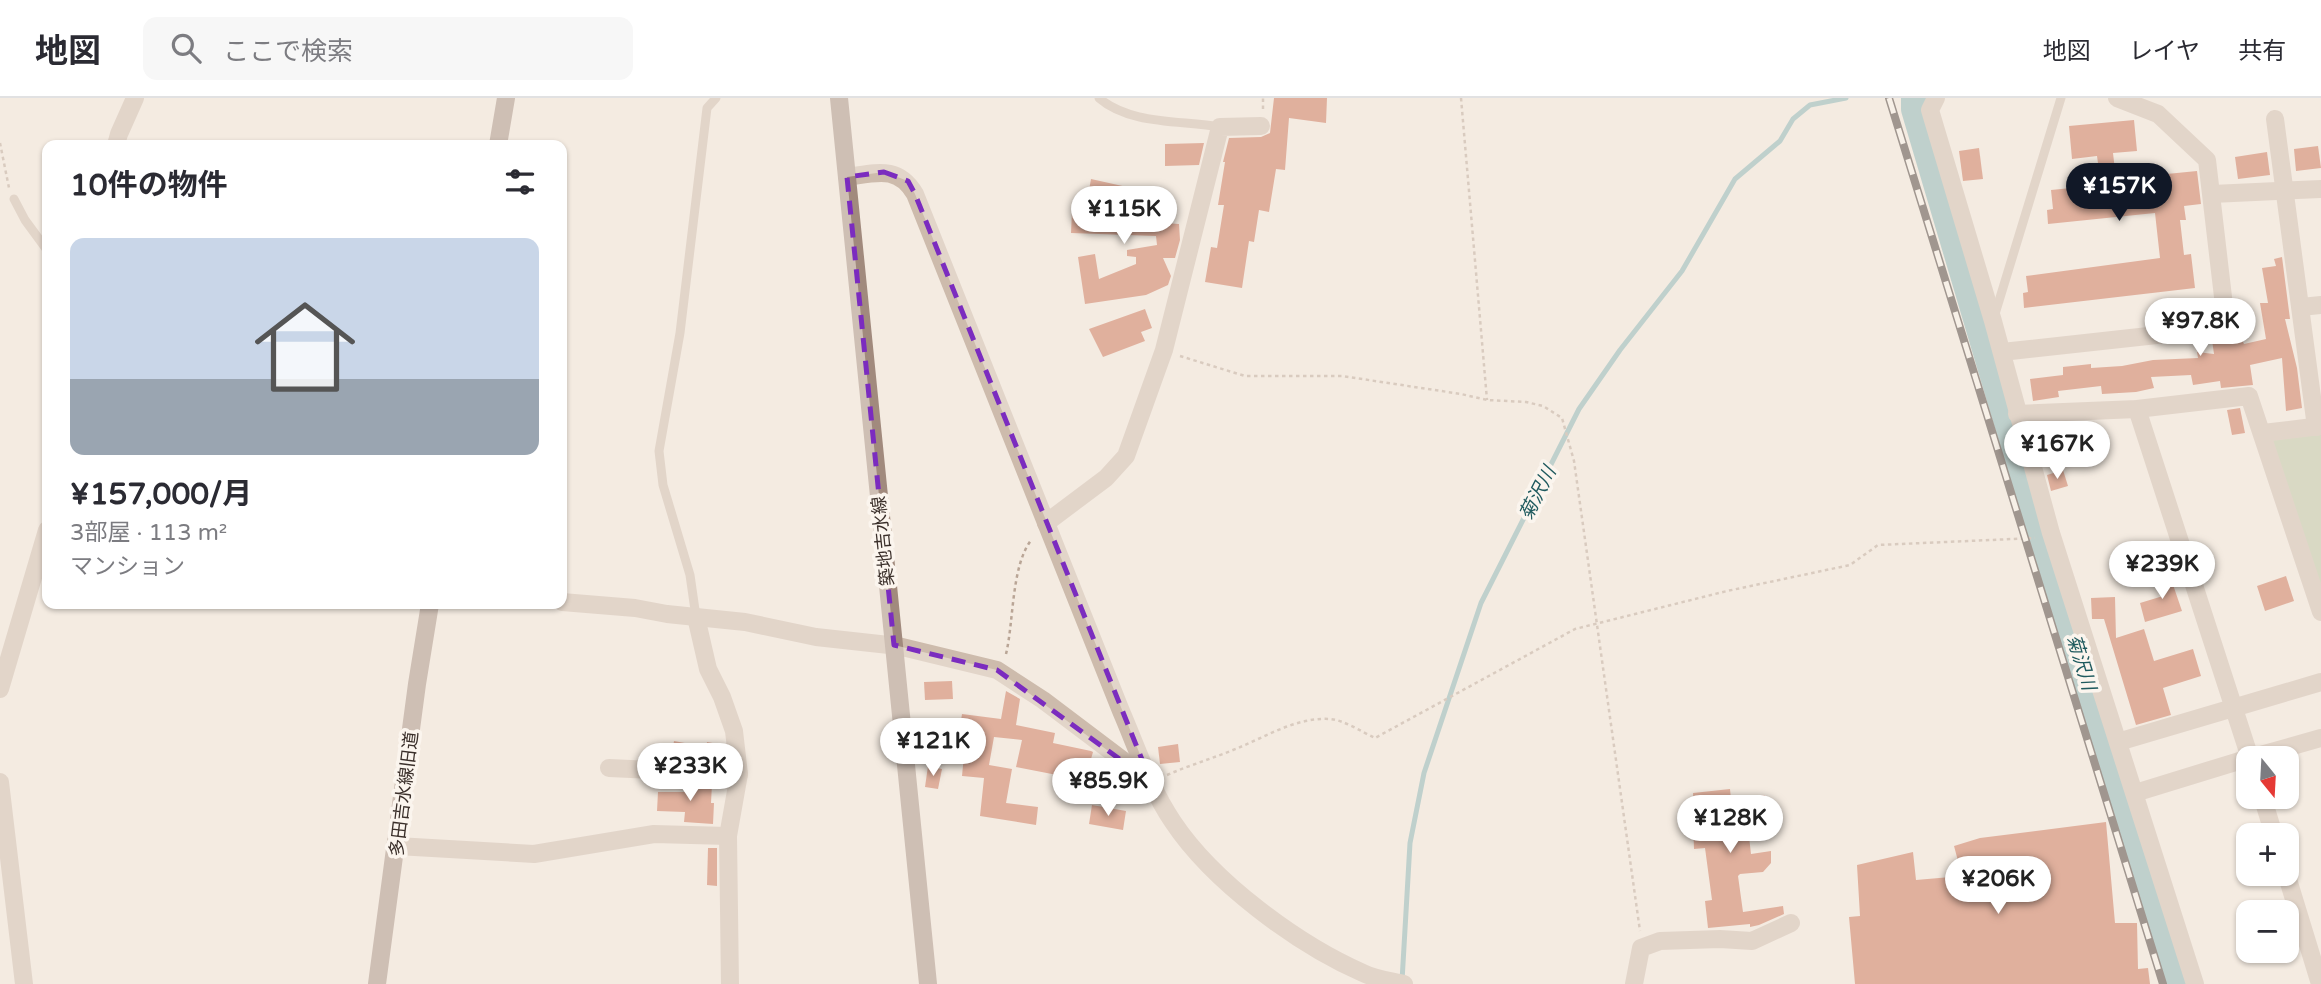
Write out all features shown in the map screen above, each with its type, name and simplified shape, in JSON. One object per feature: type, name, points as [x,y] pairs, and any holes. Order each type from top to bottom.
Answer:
[{"type":"main road","points":[[499,140],[506,98]]},
{"type":"main road","name":"築地吉水線","points":[[839,98],[928,984]]},
{"type":"main road","name":"多田吉水線旧道","points":[[377,984],[429,609]]},
{"type":"street","points":[[117,140],[135,98]]},
{"type":"street","points":[[1936,98],[1930,110],[2002,352],[2017,414],[2195,984]]},
{"type":"street","points":[[2002,352],[2221,328],[2225,314],[2207,160],[2158,114],[2117,98]]},
{"type":"street","points":[[2263,433],[2319,427],[2275,120]]},
{"type":"street","points":[[1046,523],[1106,478],[1126,456],[1164,351],[1220,127],[1261,126]]},
{"type":"street","points":[[847,177],[884,172],[908,181],[1151,782],[1183,836],[1211,867],[1280,925],[1365,974],[1404,984]]},
{"type":"street","points":[[2212,194],[2321,189]]},
{"type":"street","points":[[2301,307],[2321,305]]},
{"type":"street","points":[[2017,414],[2137,409],[2249,396],[2321,612]]},
{"type":"street","points":[[2137,409],[2246,746]]},
{"type":"street","points":[[0,689],[42,547]]},
{"type":"street","points":[[567,602],[745,622],[816,637],[894,645],[997,670],[1043,700],[1151,782]]},
{"type":"street","points":[[696,617],[708,669],[722,697],[734,732],[739,774],[728,836],[730,984]]},
{"type":"street","points":[[2118,742],[2321,682]]},
{"type":"street","points":[[2293,746],[2321,738]]},
{"type":"street","points":[[2135,793],[2236,762]]},
{"type":"street","points":[[608,768],[739,774]]},
{"type":"street","points":[[0,782],[24,984]]},
{"type":"street","points":[[397,846],[534,854],[654,834],[728,836]]},
{"type":"street","points":[[2290,886],[2320,984]]},
{"type":"street","points":[[1634,984],[1641,948],[1660,941],[1752,941],[1791,923]]},
{"type":"lane","points":[[696,617],[690,575],[663,485],[659,451],[680,333],[707,108],[716,98]]},
{"type":"lane","points":[[1100,98],[1106,104],[1137,117],[1220,127]]},
{"type":"lane","points":[[1993,321],[2061,98]]},
{"type":"lane","points":[[14,199],[42,243]]},
{"type":"path","points":[[1461,98],[1487,400]]},
{"type":"path","points":[[0,143],[9,190],[14,199]]},
{"type":"path","points":[[1164,351],[1245,376],[1342,376],[1487,400],[1526,402],[1543,406],[1562,418],[1574,461],[1639,915],[1641,948]]},
{"type":"path","points":[[997,670],[1007,653],[1019,570],[1026,547],[1046,523]]},
{"type":"path","points":[[1151,782],[1300,723],[1332,719],[1375,738],[1575,629],[1727,591],[1850,565],[1878,545],[2035,538]]},
{"type":"highlighted area","points":[[884,172],[908,181],[915,194],[1151,782],[997,670],[894,645],[847,177]]},
{"type":"green space","points":[[2321,426],[2321,612],[2263,433]]},
{"type":"building","points":[[1274,98],[1327,98],[1326,123],[1289,118],[1285,170],[1276,169],[1269,212],[1259,210],[1254,242],[1249,241],[1242,288],[1205,282],[1211,247],[1217,248],[1224,205],[1218,205],[1229,138],[1261,137],[1270,133]]},
{"type":"building","points":[[2134,120],[2137,151],[2113,153],[2116,179],[2197,171],[2201,204],[2184,206],[2186,220],[2180,220],[2184,255],[2191,254],[2195,288],[2024,308],[2023,293],[2028,292],[2026,276],[2160,258],[2155,213],[2048,224],[2047,210],[2053,209],[2051,190],[2101,185],[2097,156],[2072,159],[2069,126]]},
{"type":"building","points":[[1204,143],[1199,165],[1165,166],[1165,144]]},
{"type":"building","points":[[2318,146],[2321,168],[2296,171],[2294,149]]},
{"type":"building","points":[[1979,148],[1983,179],[1963,181],[1959,151]]},
{"type":"building","points":[[2267,152],[2270,175],[2238,179],[2235,157]]},
{"type":"building","points":[[1091,179],[1127,187],[1119,213],[1164,214],[1164,223],[1179,224],[1180,240],[1175,258],[1163,258],[1171,276],[1168,285],[1146,295],[1085,304],[1078,257],[1095,254],[1099,279],[1136,264],[1136,257],[1127,256],[1127,250],[1157,245],[1156,236],[1071,233],[1072,211],[1085,212]]},
{"type":"building","points":[[2282,257],[2290,319],[2285,319],[2297,368],[2302,408],[2286,411],[2282,358],[2250,365],[2253,385],[2221,388],[2220,381],[2193,385],[2191,375],[2151,377],[2154,388],[2136,392],[2102,394],[2101,386],[2058,391],[2059,397],[2033,401],[2030,379],[2063,375],[2063,367],[2091,364],[2091,368],[2122,366],[2153,360],[2198,358],[2197,352],[2214,354],[2212,340],[2228,337],[2232,331],[2238,331],[2244,344],[2266,339],[2260,303],[2268,303],[2262,268],[2276,266],[2274,259]]},
{"type":"building","points":[[1145,309],[1152,328],[1141,332],[1145,341],[1103,357],[1089,329]]},
{"type":"building","points":[[2240,408],[2245,433],[2232,435],[2227,410]]},
{"type":"building","points":[[2063,470],[2068,486],[2051,491],[2047,475]]},
{"type":"building","points":[[2169,573],[2182,611],[2145,622],[2140,603],[2163,596],[2157,577]]},
{"type":"building","points":[[2286,576],[2294,601],[2265,611],[2257,586]]},
{"type":"building","points":[[2115,597],[2116,638],[2144,629],[2154,661],[2193,649],[2201,676],[2163,688],[2171,715],[2136,725],[2104,619],[2092,619],[2091,598]]},
{"type":"building","points":[[952,681],[953,699],[925,700],[924,682]]},
{"type":"building","points":[[1006,691],[1020,699],[1016,725],[1055,733],[1053,743],[1091,751],[1091,759],[1108,763],[1099,800],[1085,797],[1090,777],[1058,768],[1057,775],[1016,767],[1022,740],[994,737],[989,765],[1012,769],[1006,803],[1038,807],[1036,825],[980,816],[984,778],[962,776],[966,734],[959,733],[962,714],[1001,719]]},
{"type":"building","points":[[674,741],[706,747],[707,742],[724,745],[725,762],[671,759]]},
{"type":"building","points":[[1178,744],[1180,762],[1160,764],[1158,747]]},
{"type":"building","points":[[928,766],[942,769],[938,789],[925,787]]},
{"type":"building","points":[[690,783],[712,784],[713,824],[684,822],[685,812],[657,811],[658,792],[689,792]]},
{"type":"building","points":[[1730,789],[1731,799],[1765,795],[1767,809],[1763,810],[1764,817],[1747,819],[1751,854],[1771,851],[1771,863],[1763,872],[1738,876],[1743,912],[1783,906],[1784,914],[1750,927],[1750,924],[1708,928],[1705,901],[1712,900],[1705,848],[1694,849],[1693,793]]},
{"type":"building","points":[[1092,805],[1126,811],[1123,830],[1089,824]]},
{"type":"building","points":[[2106,822],[2115,923],[2137,923],[2138,969],[2148,968],[2150,984],[1855,984],[1849,917],[1860,916],[1857,865],[1913,852],[1916,880],[1962,876],[1954,846],[1980,838]]},
{"type":"building","points":[[708,848],[717,848],[717,886],[707,885]]},
{"type":"waterway","name":"菊沢川","points":[[1402,981],[1410,843],[1424,773],[1481,603],[1579,409],[1620,350],[1682,271],[1735,179],[1780,141],[1793,119],[1810,105],[1846,98]]},
{"type":"waterway","name":"菊沢川","points":[[1916,98],[1916,109],[2035,511],[2182,984]]},
{"type":"railway","points":[[1889,98],[2163,984]]}]
